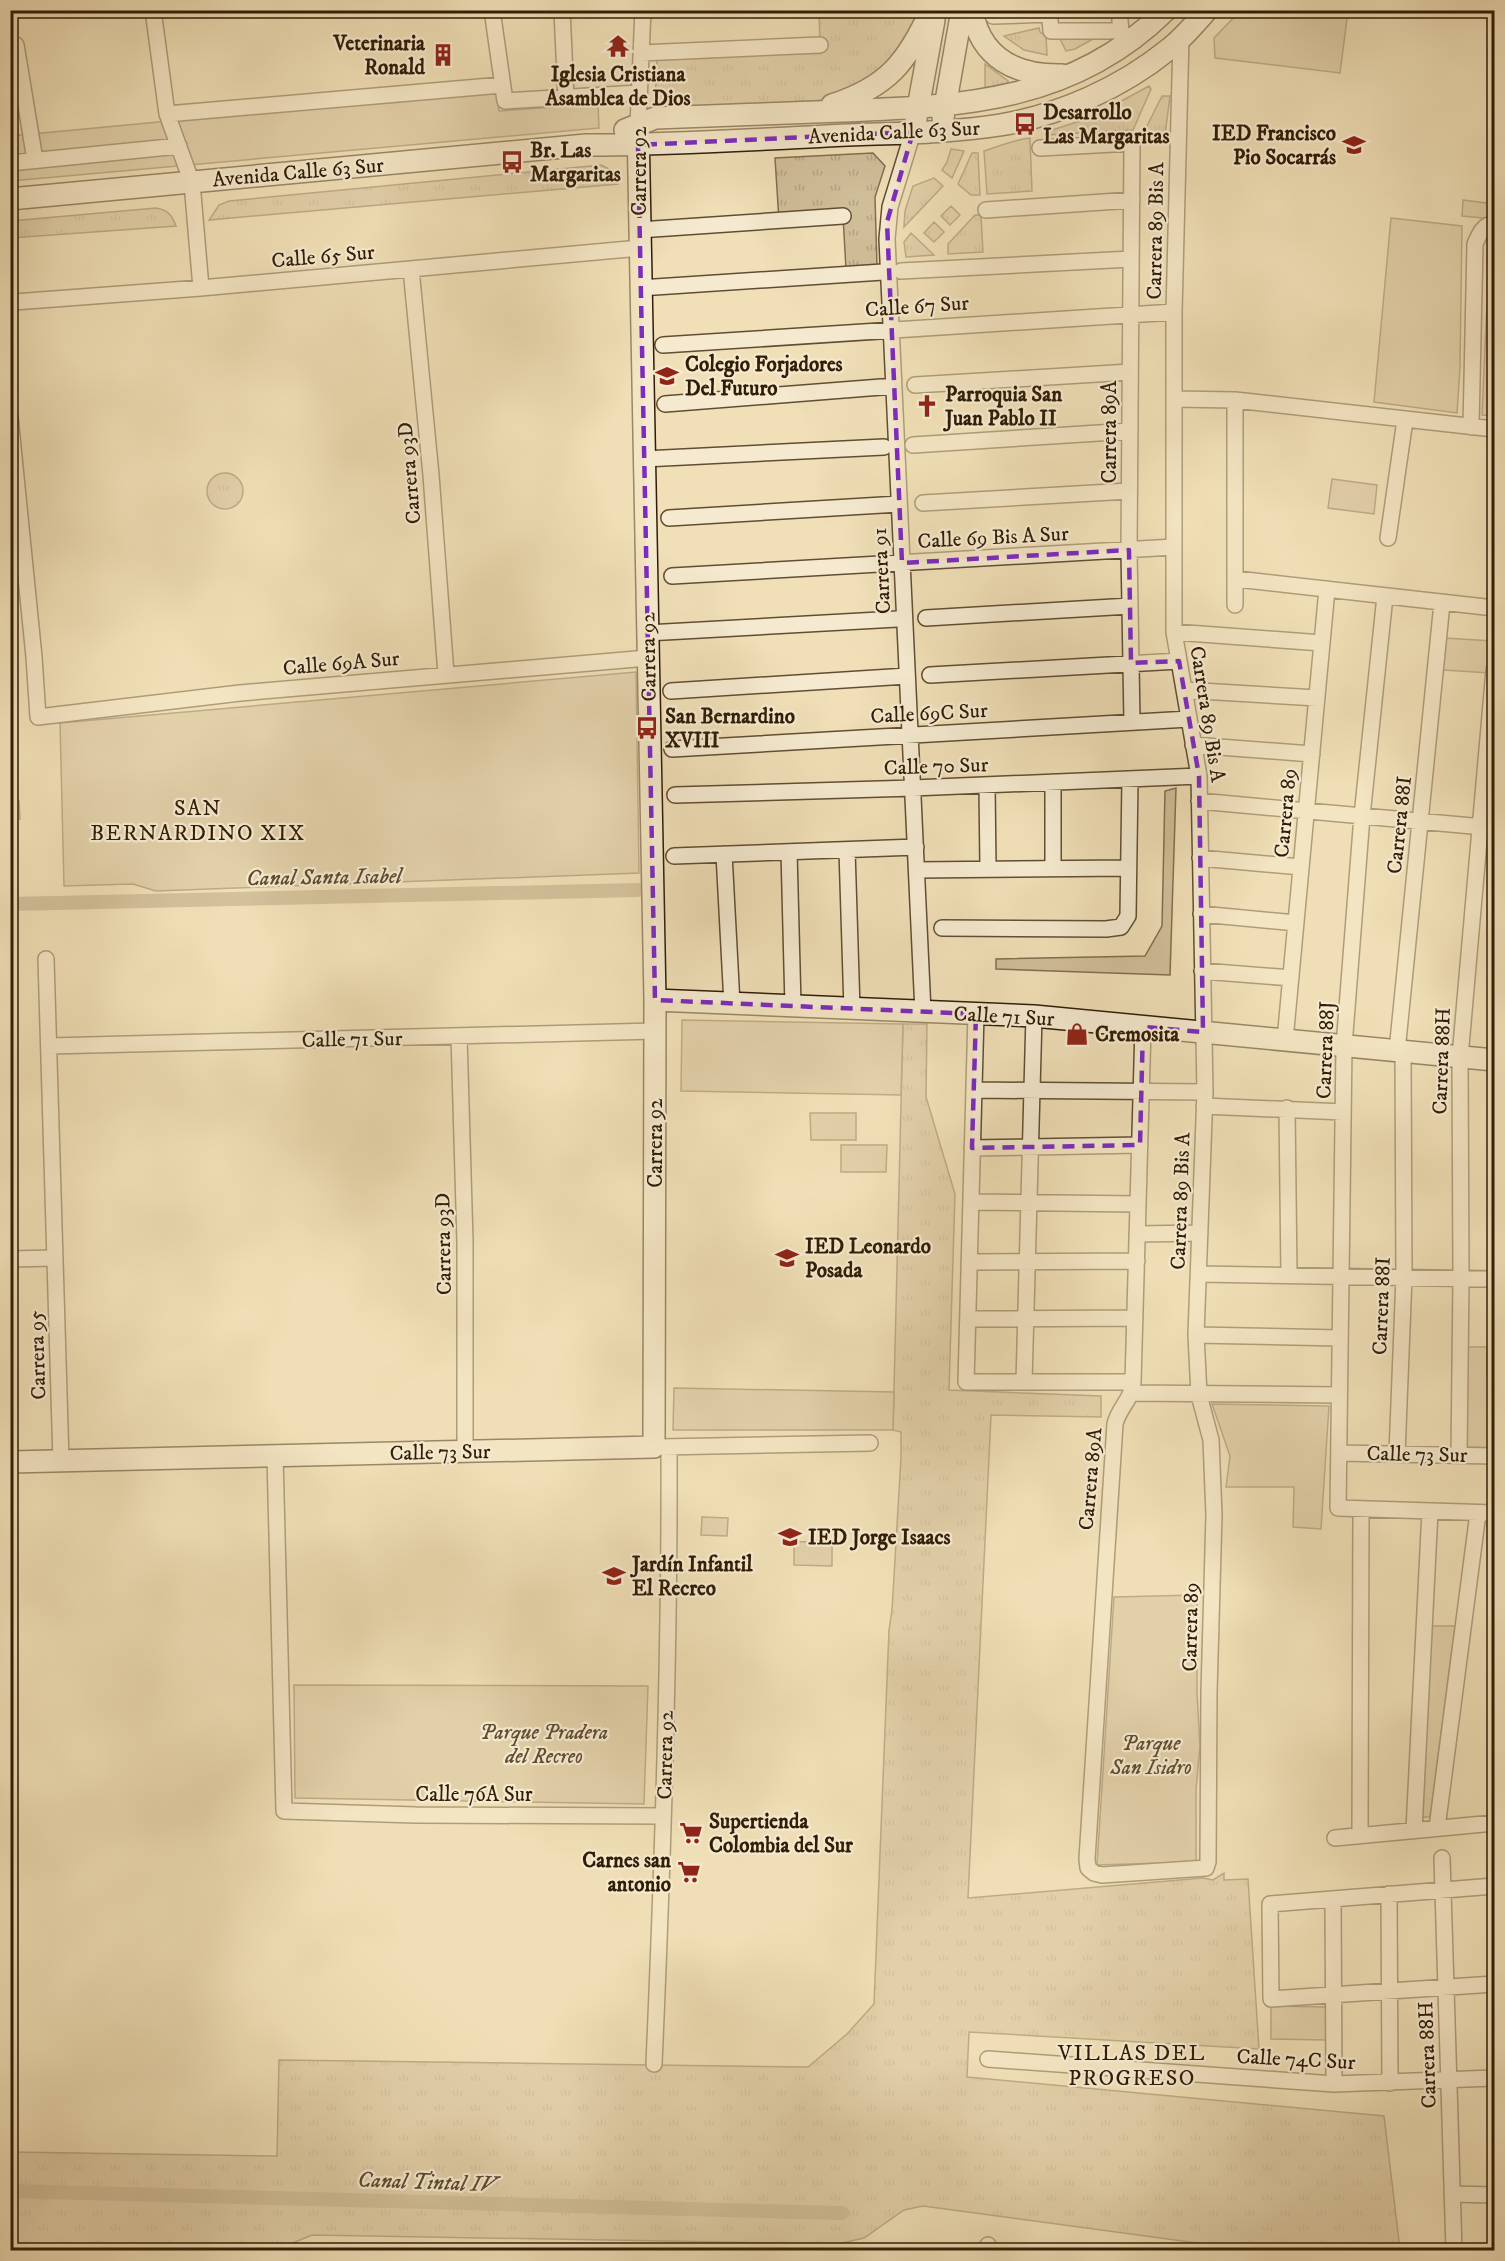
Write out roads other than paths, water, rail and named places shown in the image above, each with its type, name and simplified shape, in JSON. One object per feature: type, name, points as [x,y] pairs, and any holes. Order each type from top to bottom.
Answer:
[{"type":"street","points":[[153,10],[167,114],[192,183],[201,288]]},
{"type":"street","points":[[492,10],[505,101],[639,93]]},
{"type":"street","points":[[562,10],[566,98]]},
{"type":"street","name":"Carrera 92","points":[[643,10],[638,135],[639,239],[662,1447],[670,1617],[654,2064]]},
{"type":"street","points":[[808,112],[854,98],[886,79],[907,55],[931,10]]},
{"type":"street","points":[[913,132],[936,10]]},
{"type":"street","points":[[941,130],[962,10]]},
{"type":"street","points":[[1074,73],[1035,74],[1006,63],[983,44],[975,25],[986,12],[1050,12],[1051,30],[1126,36],[1119,10]]},
{"type":"street","name":"Avenida Calle 63 Sur","points":[[638,135],[655,118],[918,108],[988,100],[1025,92],[1074,73],[1166,10]]},
{"type":"street","name":"Avenida Calle 63 Sur","points":[[10,199],[586,145],[638,135],[913,132],[979,128],[1020,121],[1082,101],[1139,70],[1181,38],[1207,10]]},
{"type":"street","name":"Carrera 89 Bis A","points":[[1181,38],[1174,312],[1174,632],[1199,776],[1204,1099],[1196,1335],[1199,1395]]},
{"type":"street","points":[[16,45],[35,160]]},
{"type":"street","points":[[641,53],[820,45]]},
{"type":"street","points":[[167,114],[502,85]]},
{"type":"street","name":"Carrera 91","points":[[913,132],[894,190],[887,222],[923,1012]]},
{"type":"street","name":"Carrera 89A","points":[[1040,148],[1132,142],[1129,491],[1132,722]]},
{"type":"street","points":[[10,162],[179,146]]},
{"type":"street","points":[[986,210],[1132,200]]},
{"type":"street","name":"Calle 65 Sur","points":[[10,304],[411,269],[639,239],[843,216]]},
{"type":"street","points":[[1471,426],[1476,244],[1480,231],[1494,224]]},
{"type":"street","points":[[901,271],[1131,259]]},
{"type":"street","name":"Carrera 93D","points":[[411,269],[432,487],[446,674]]},
{"type":"street","points":[[640,288],[884,272]]},
{"type":"street","name":"Calle 67 Sur","points":[[663,345],[1174,312]]},
{"type":"street","points":[[915,385],[1130,372]]},
{"type":"street","points":[[665,404],[894,386]]},
{"type":"street","points":[[1174,399],[1235,400],[1494,429]]},
{"type":"street","points":[[1235,400],[1236,605]]},
{"type":"street","points":[[10,417],[15,511]]},
{"type":"street","points":[[1388,538],[1405,420]]},
{"type":"street","points":[[913,445],[1130,431]]},
{"type":"street","points":[[644,459],[884,447]]},
{"type":"street","points":[[923,503],[1129,491]]},
{"type":"street","points":[[669,518],[899,504]]},
{"type":"street","name":"Calle 69A Sur","points":[[15,511],[38,717],[240,693],[648,658]]},
{"type":"street","name":"Calle 69 Bis A Sur","points":[[672,576],[1174,547]]},
{"type":"street","points":[[1237,579],[1494,608]]},
{"type":"street","name":"Carrera 89","points":[[1285,1040],[1327,589]]},
{"type":"street","name":"Carrera 88J","points":[[1361,1509],[1338,1508],[1344,1046],[1362,816],[1385,596]]},
{"type":"street","name":"Carrera 88I","points":[[1397,1454],[1404,1277],[1400,1051],[1442,603]]},
{"type":"street","points":[[926,618],[1130,606]]},
{"type":"street","points":[[647,633],[897,619]]},
{"type":"street","points":[[1174,632],[1322,643]]},
{"type":"street","points":[[930,675],[1179,661]]},
{"type":"street","name":"Carrera 88H","points":[[1459,1455],[1460,1057],[1487,827],[1494,670]]},
{"type":"street","points":[[671,691],[908,676]]},
{"type":"street","points":[[1184,690],[1317,698]]},
{"type":"street","name":"Calle 69C Sur","points":[[672,749],[1189,719]]},
{"type":"street","points":[[1193,745],[1312,754]]},
{"type":"street","name":"Calle 70 Sur","points":[[675,795],[1199,776]]},
{"type":"street","points":[[942,928],[1106,929],[1121,927],[1128,916],[1130,779]]},
{"type":"street","points":[[1053,782],[1053,868]]},
{"type":"street","points":[[987,785],[988,869]]},
{"type":"street","points":[[1199,801],[1487,827]]},
{"type":"street","points":[[674,856],[916,847]]},
{"type":"street","points":[[847,850],[852,1009]]},
{"type":"street","points":[[789,852],[793,1006]]},
{"type":"street","points":[[724,854],[732,1004]]},
{"type":"street","points":[[1200,858],[1301,867]]},
{"type":"street","points":[[917,870],[1128,868]]},
{"type":"street","points":[[1201,914],[1296,923]]},
{"type":"street","name":"Carrera 95","points":[[46,959],[61,1461]]},
{"type":"street","points":[[1202,971],[1291,978]]},
{"type":"street","name":"Calle 71 Sur","points":[[655,1000],[1034,1016],[1494,1060]]},
{"type":"street","points":[[976,1014],[966,1382],[1024,1382],[1133,1388],[1199,1395],[1339,1395]]},
{"type":"street","points":[[1024,1382],[1034,1016]]},
{"type":"street","points":[[1133,1388],[1143,1027]]},
{"type":"street","name":"Calle 71 Sur","points":[[49,1046],[655,1031]]},
{"type":"street","name":"Carrera 93D","points":[[459,1036],[465,1242],[465,1452]]},
{"type":"street","points":[[974,1090],[1141,1091],[1287,1108],[1343,1112]]},
{"type":"street","points":[[1287,1108],[1289,1275]]},
{"type":"street","points":[[972,1148],[1140,1145]]},
{"type":"street","points":[[971,1202],[1138,1204]]},
{"type":"street","points":[[1137,1234],[1200,1233]]},
{"type":"street","points":[[10,1259],[56,1258]]},
{"type":"street","points":[[969,1262],[1137,1261]]},
{"type":"street","points":[[1199,1274],[1494,1279]]},
{"type":"street","points":[[968,1319],[1135,1318]]},
{"type":"street","points":[[1196,1335],[1340,1338]]},
{"type":"street","name":"Carrera 89A","points":[[1133,1388],[1117,1415],[1115,1424],[1088,1868],[1102,1875],[1206,1868],[1208,1862]]},
{"type":"street","name":"Carrera 89","points":[[1199,1395],[1211,1440],[1214,1515],[1208,1862]]},
{"type":"street","name":"Calle 73 Sur","points":[[10,1462],[870,1443]]},
{"type":"street","name":"Calle 73 Sur","points":[[1339,1453],[1494,1456]]},
{"type":"street","name":"Calle 76A Sur","points":[[275,1456],[284,1811],[416,1815],[663,1816]]},
{"type":"street","points":[[1360,1835],[1361,1509],[1494,1513]]},
{"type":"street","points":[[1414,1830],[1430,1511]]},
{"type":"street","points":[[1437,1828],[1478,1513]]},
{"type":"street","points":[[1335,1838],[1494,1822]]},
{"type":"street","name":"Carrera 88H","points":[[1442,1858],[1454,2250]]},
{"type":"street","points":[[1494,1886],[1270,1904],[1271,1999],[1494,1984]]},
{"type":"street","points":[[1389,1894],[1390,2083]]},
{"type":"street","points":[[1333,1899],[1334,2084]]},
{"type":"street","name":"Calle 74C Sur","points":[[988,2059],[1334,2084],[1494,2078]]},
{"type":"street","points":[[1452,2194],[1494,2195]]},
{"type":"waterway","name":"Canal Santa Isabel","points":[[10,904],[638,890]]},
{"type":"waterway","name":"Canal Tintal IV","points":[[10,2191],[842,2213]]},
{"type":"place","name":"Iglesia Cristiana Asamblea de Dios","points":[[618,46]]},
{"type":"place","name":"Veterinaria Ronald","points":[[443,55]]},
{"type":"place","name":"Desarrollo Las Margaritas","points":[[1025,124]]},
{"type":"place","name":"IED Francisco Pio Socarrás","points":[[1354,145]]},
{"type":"place","name":"Br. Las Margaritas","points":[[512,162]]},
{"type":"place","name":"Colegio Forjadores Del Futuro","points":[[667,376]]},
{"type":"place","name":"Parroquia San Juan Pablo II","points":[[927,406]]},
{"type":"place","name":"San Bernardino XVIII","points":[[647,728]]},
{"type":"place","name":"Cremosita","points":[[1077,1034]]},
{"type":"place","name":"IED Leonardo Posada","points":[[787,1258]]},
{"type":"place","name":"IED Jorge Isaacs","points":[[790,1537]]},
{"type":"place","name":"Jardín Infantil El Recreo","points":[[614,1576]]},
{"type":"place","name":"Supertienda Colombia del Sur","points":[[691,1833]]},
{"type":"place","name":"Carnes san antonio","points":[[689,1872]]},
{"type":"district","name":"SAN BERNARDINO XIX","points":[[198,820]]},
{"type":"district","name":"VILLAS DEL PROGRESO","points":[[1132,2064]]},
{"type":"park label","name":"Parque Pradera del Recreo","points":[[544,1744]]},
{"type":"park label","name":"Parque San Isidro","points":[[1151,1755]]}]
